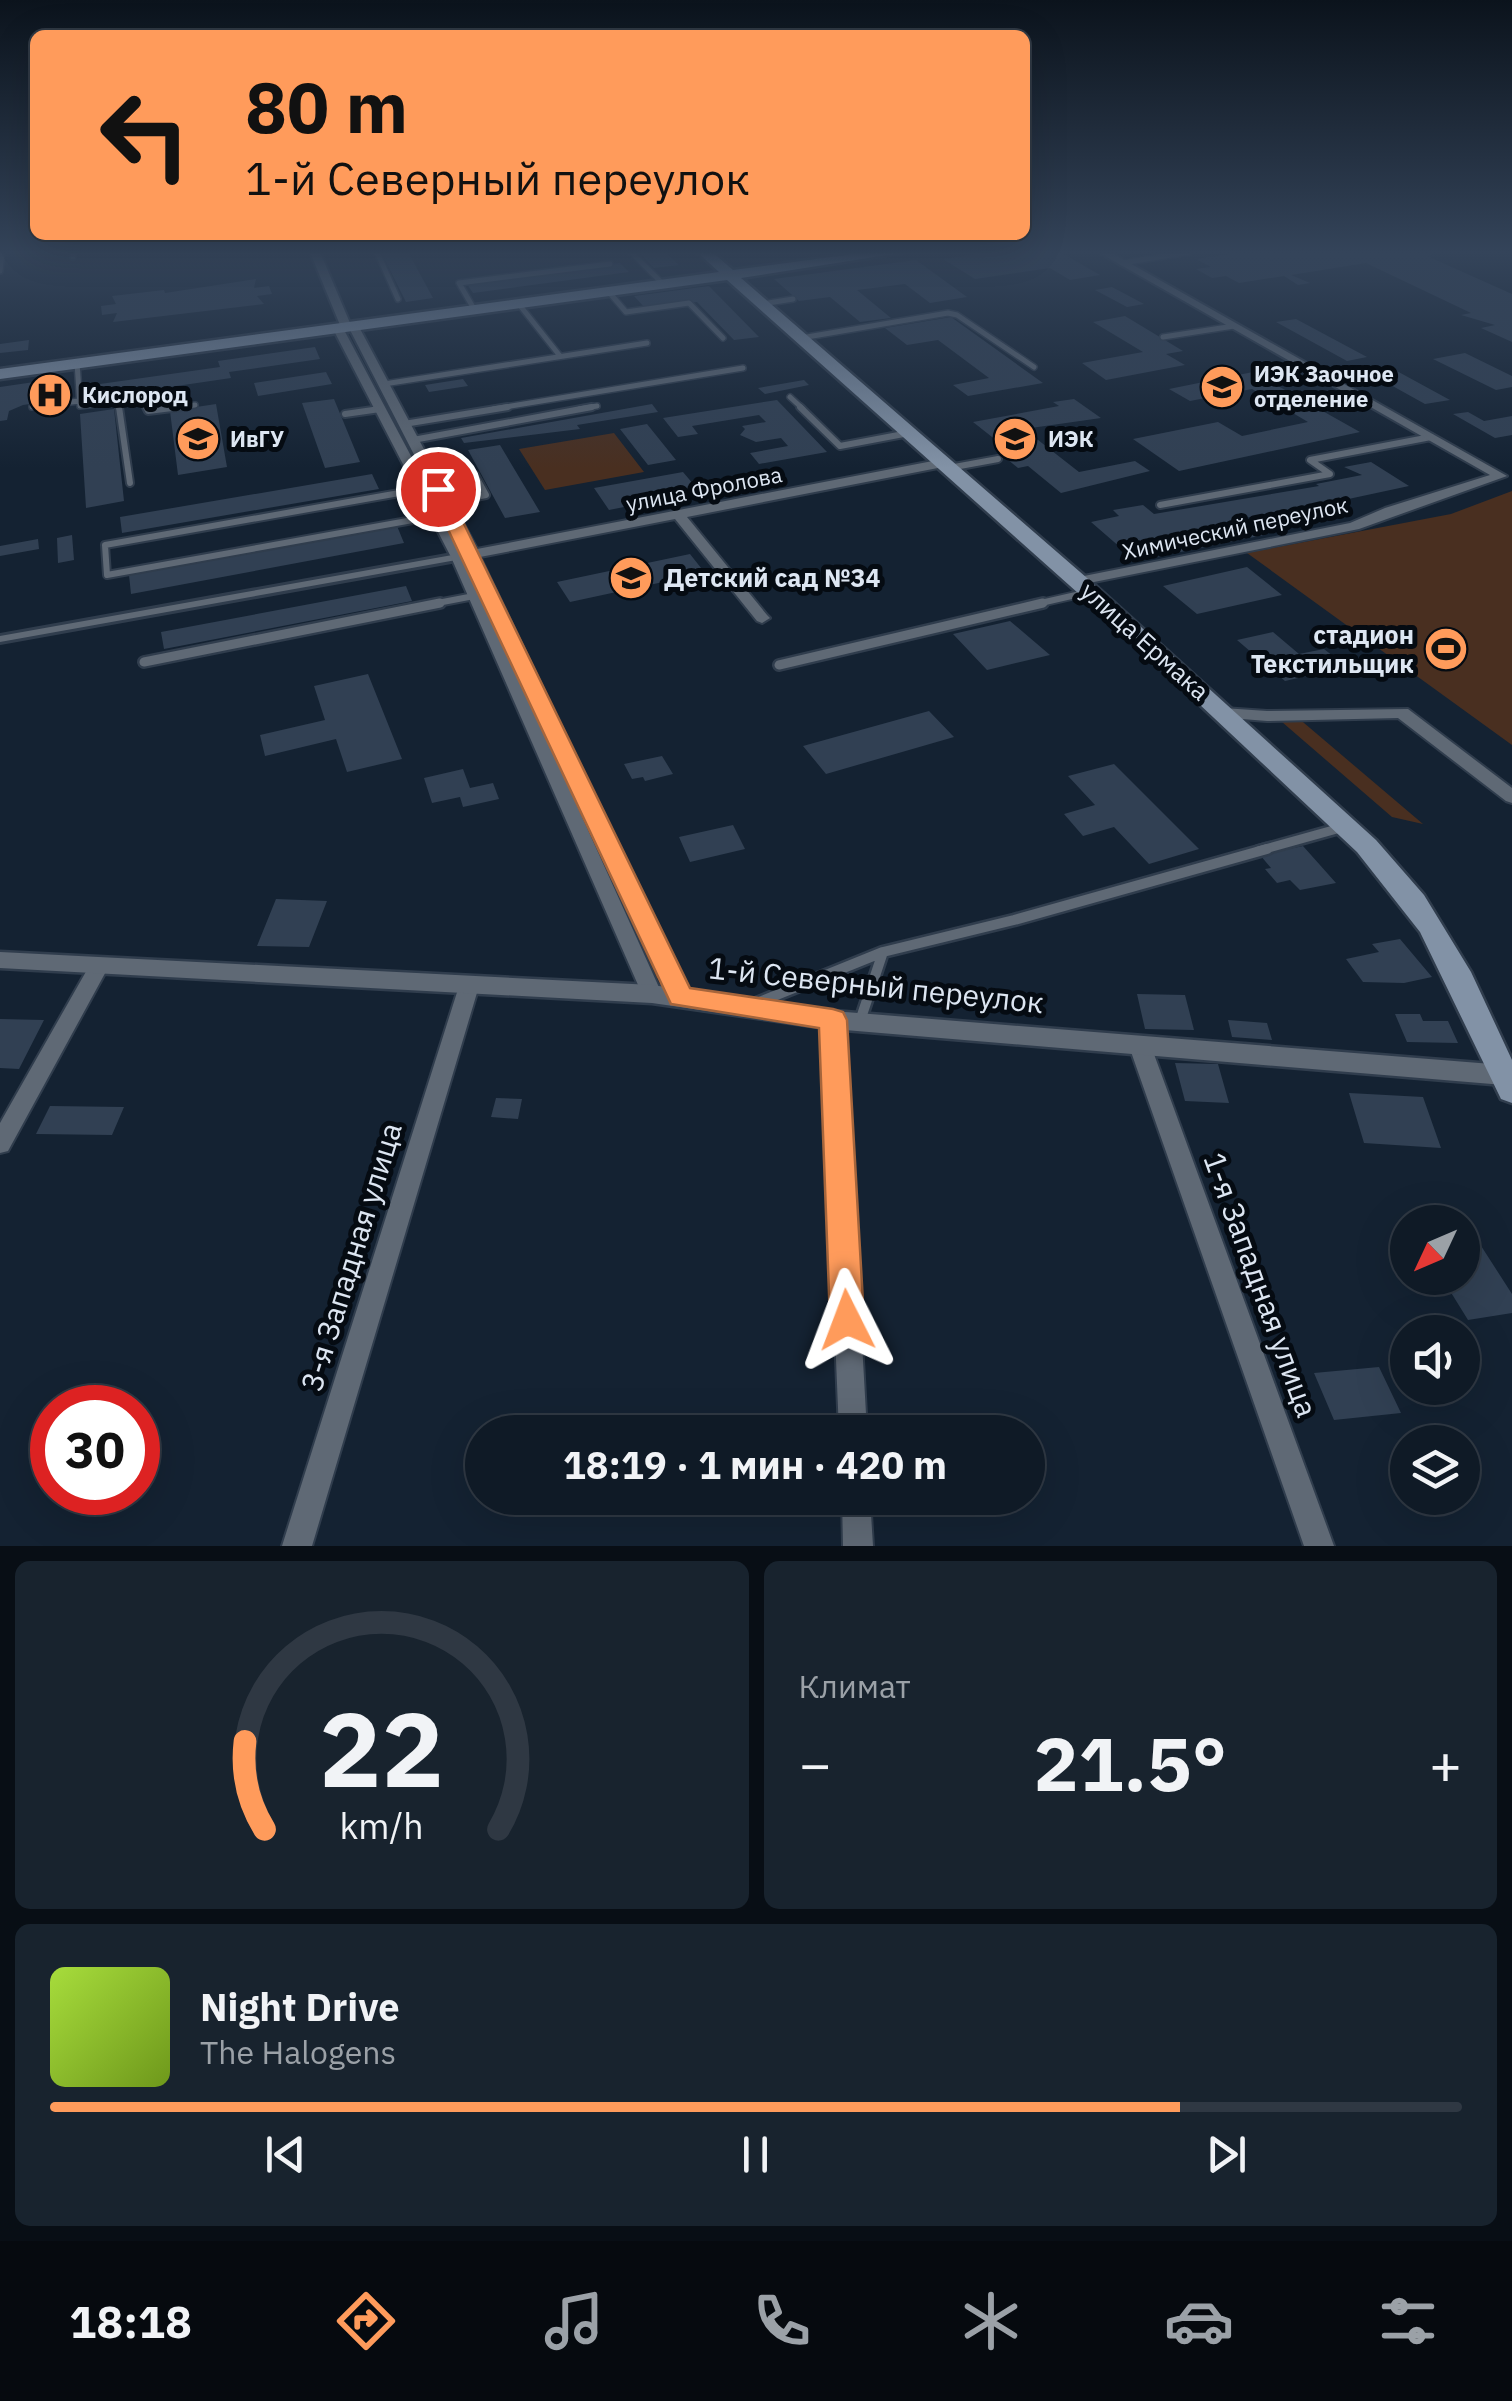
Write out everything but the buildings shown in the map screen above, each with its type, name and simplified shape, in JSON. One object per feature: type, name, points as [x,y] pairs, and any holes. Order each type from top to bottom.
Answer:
[{"type":"main road","points":[[0,374],[359,324]]},
{"type":"main road","name":"улица Ермака","points":[[785,324],[1085,586],[1347,826],[1414,902],[1442,942],[1464,980],[1509,1080]]},
{"type":"street","points":[[1231,324],[1506,475]]},
{"type":"street","points":[[345,326],[384,384],[404,424],[405,441],[422,489],[440,510]]},
{"type":"street","points":[[345,326],[380,409],[405,441],[465,556],[680,996]]},
{"type":"street","name":"улица Фролова","points":[[0,639],[946,466]]},
{"type":"street","name":"Химический переулок","points":[[1085,586],[1354,526],[1387,510],[1506,475]]},
{"type":"street","points":[[679,515],[762,618]]},
{"type":"street","points":[[465,556],[474,596],[652,994]]},
{"type":"street","points":[[1222,712],[1268,716],[1402,713],[1512,796]]},
{"type":"street","name":"1-й Северный переулок","points":[[0,960],[680,996],[833,1020],[1509,1080]]},
{"type":"street","points":[[0,1144],[100,966]]},
{"type":"street","name":"3-я Западная улица","points":[[297,1546],[469,986]]},
{"type":"street","points":[[833,1020],[852,1415]]},
{"type":"street","name":"1-я Западная улица","points":[[1140,1046],[1319,1546]]},
{"type":"street","points":[[857,1515],[858,1546]]},
{"type":"lane","points":[[535,324],[560,356]]},
{"type":"lane","points":[[709,324],[723,338]]},
{"type":"lane","points":[[801,338],[886,324]]},
{"type":"lane","points":[[971,324],[1034,367]]},
{"type":"lane","points":[[1164,338],[1234,326]]},
{"type":"lane","points":[[384,384],[647,344]]},
{"type":"lane","points":[[76,363],[80,406],[142,397],[148,411],[194,405]]},
{"type":"lane","points":[[404,424],[743,368]]},
{"type":"lane","points":[[1328,397],[1352,392]]},
{"type":"lane","points":[[790,397],[840,446],[909,433]]},
{"type":"lane","points":[[32,407],[79,401]]},
{"type":"lane","points":[[118,401],[130,482]]},
{"type":"lane","points":[[405,441],[597,406]]},
{"type":"lane","points":[[346,414],[380,409]]},
{"type":"lane","points":[[1160,505],[1330,474],[1310,460],[1431,437]]},
{"type":"lane","points":[[946,466],[998,459]]},
{"type":"lane","points":[[422,489],[105,545],[107,575],[440,510],[486,496],[474,475]]},
{"type":"lane","points":[[779,664],[1085,586]]},
{"type":"lane","points":[[144,662],[474,596]]},
{"type":"lane","points":[[748,1006],[882,952],[1014,920],[1347,826]]},
{"type":"lane","points":[[859,1022],[882,952]]},
{"type":"shaded area","points":[[614,433],[644,472],[545,490],[519,449]]},
{"type":"shaded area","name":"стадион Текстильщик","points":[[1512,491],[1512,745],[1247,553],[1451,514]]},
{"type":"shaded area","points":[[469,557],[667,979],[652,978],[463,558]]},
{"type":"shaded area","points":[[1297,717],[1423,824],[1392,817],[1282,722]]},
{"type":"place","name":"ИЭК Заочное отделение","points":[[1222,387]]},
{"type":"place","name":"Кислород","points":[[50,395]]},
{"type":"place","name":"ИвГУ","points":[[198,439]]},
{"type":"place","name":"ИЭК","points":[[1015,439]]},
{"type":"place","name":"Детский сад №34","points":[[631,578]]},
{"type":"place","name":"стадион Текстильщик","points":[[1446,649]]},
{"type":"route","points":[[438,489],[680,996],[833,1020],[847,1320]]}]
